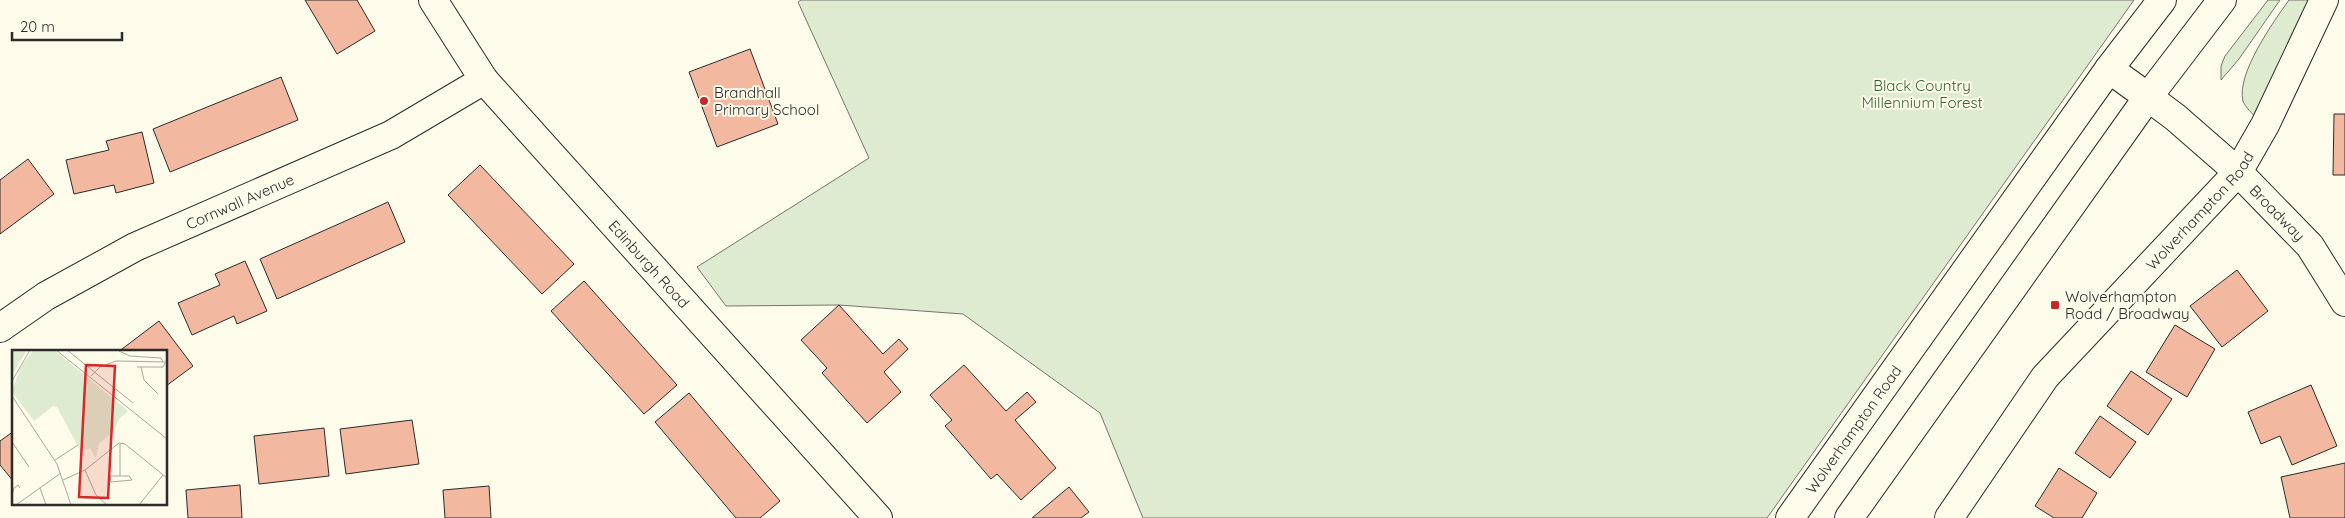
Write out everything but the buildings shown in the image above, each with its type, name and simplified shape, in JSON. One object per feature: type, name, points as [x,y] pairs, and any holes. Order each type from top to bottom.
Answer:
[{"type":"main road","name":"Edinburgh Road","points":[[433,0],[484,80],[878,518]]},
{"type":"main road","name":"Wolverhampton Road","points":[[1790,518],[2109,70],[2162,0]]},
{"type":"main road","points":[[1849,518],[2148,97],[2222,0]]},
{"type":"main road","name":"Wolverhampton Road","points":[[1949,518],[2045,377],[2238,172],[2265,125],[2324,0]]},
{"type":"main road","name":"Broadway","points":[[2109,70],[2175,117],[2238,172],[2310,246],[2345,302]]},
{"type":"main road","name":"Cornwall Avenue","points":[[0,328],[46,296],[135,247],[390,135],[484,80]]},
{"type":"green space","name":"Black Country Millennium Forest","points":[[801,0],[2134,0],[1767,518],[1143,518],[1100,413],[963,314],[839,305],[726,306],[697,267],[869,158],[798,2]]},
{"type":"green space","points":[[2268,0],[2280,0],[2239,59],[2221,80],[2221,66],[2225,56]]},
{"type":"green space","points":[[2289,0],[2311,0],[2257,119],[2243,101],[2242,90],[2245,77],[2258,48]]},
{"type":"place","name":"Brandhall Primary School","points":[[704,101]]},
{"type":"place","name":"Wolverhampton Road / Broadway","points":[[2055,305]]}]
